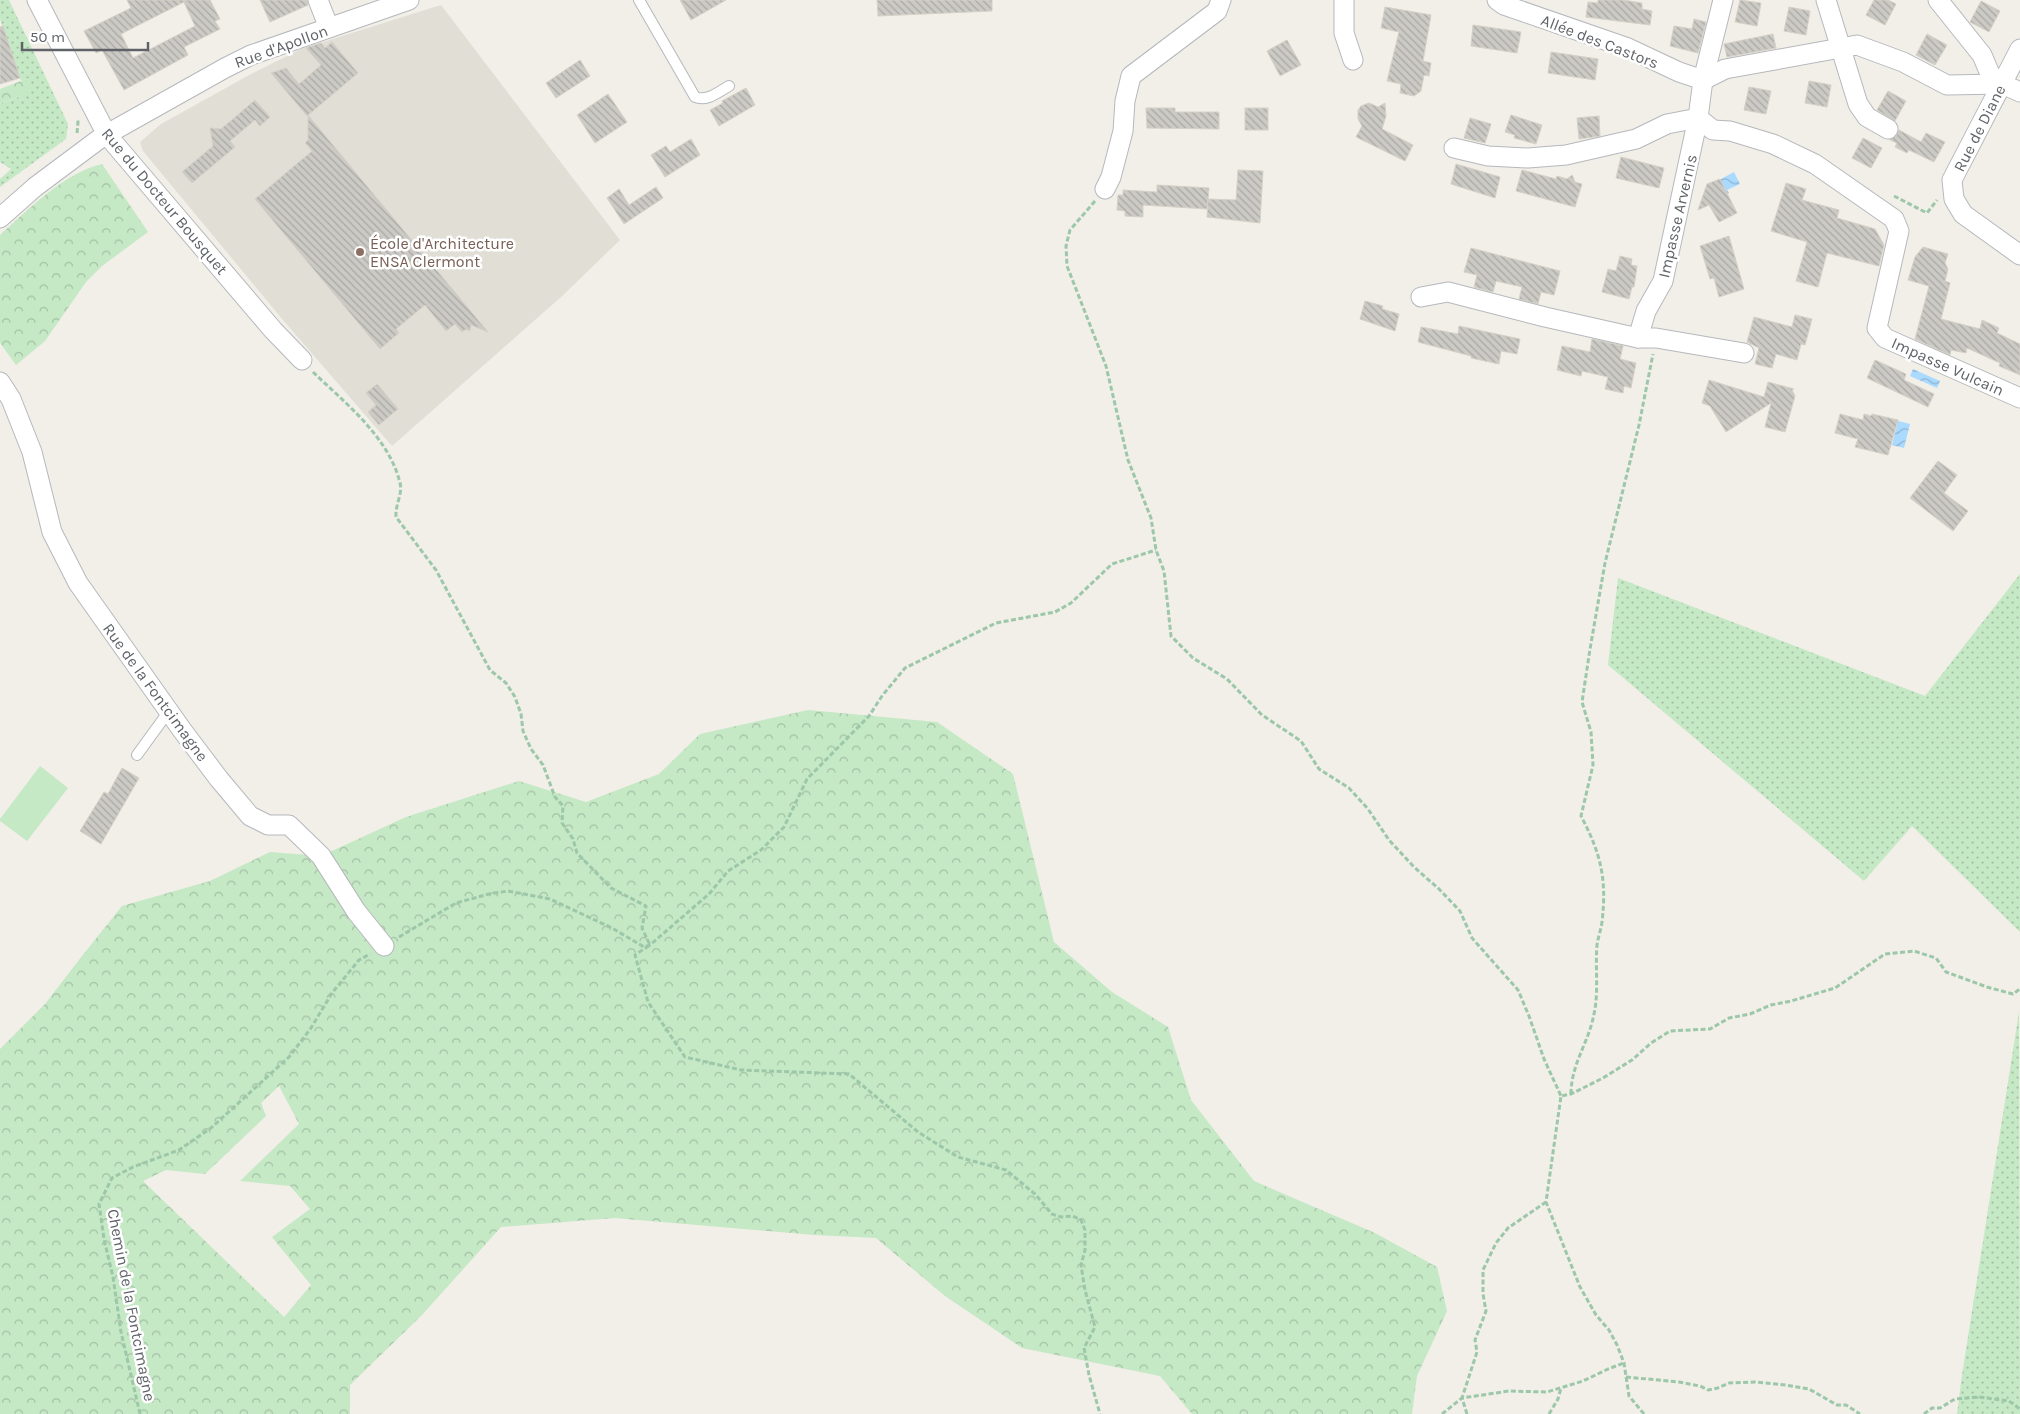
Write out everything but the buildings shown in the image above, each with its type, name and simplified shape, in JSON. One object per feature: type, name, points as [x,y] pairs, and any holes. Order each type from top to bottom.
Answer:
[{"type":"street","name":"Rue du Docteur Bousquet","points":[[37,0],[107,135],[273,330],[302,360]]},
{"type":"street","points":[[318,0],[329,28]]},
{"type":"street","name":"Rue d'Apollon","points":[[0,218],[35,187],[107,135],[217,72],[251,55],[409,0]]},
{"type":"street","points":[[1105,189],[1111,177],[1123,131],[1125,101],[1131,76],[1217,11],[1221,0]]},
{"type":"street","points":[[1344,0],[1344,32],[1353,60]]},
{"type":"street","name":"Allée des Castors","points":[[1498,0],[1504,5],[1628,48],[1679,72],[1703,80]]},
{"type":"street","name":"Impasse Arvernis","points":[[1647,338],[1646,310],[1663,281],[1698,118],[1703,80],[1722,0]]},
{"type":"street","points":[[1826,0],[1839,47],[1862,112],[1866,117],[1888,129]]},
{"type":"street","points":[[1938,0],[1982,55],[1990,74],[2002,84],[2020,92]]},
{"type":"street","points":[[1703,80],[1725,69],[1857,45],[1903,62],[1947,85],[2002,84]]},
{"type":"street","name":"Rue de Diane","points":[[2020,49],[1952,180],[1954,199],[1963,214],[2020,255]]},
{"type":"street","points":[[1454,148],[1488,156],[1528,158],[1566,155],[1636,139],[1667,124],[1698,118]]},
{"type":"street","name":"Impasse Vulcain","points":[[1698,118],[1713,130],[1730,131],[1774,144],[1815,164],[1894,219],[1899,231],[1877,328],[1885,338],[2020,398]]},
{"type":"street","points":[[1421,298],[1448,292],[1545,317],[1647,338],[1744,353]]},
{"type":"street","name":"Rue de la Fontcimagne","points":[[0,382],[11,399],[32,452],[52,532],[73,574],[219,779],[250,816],[268,825],[289,826],[321,856],[356,911],[384,946]]},
{"type":"lane","points":[[639,0],[695,97],[701,100],[707,99],[729,86]]},
{"type":"lane","points":[[137,755],[169,711]]},
{"type":"path","points":[[1105,189],[1070,230],[1066,246],[1067,266],[1106,366],[1128,460],[1151,518],[1156,550],[1164,571],[1171,636],[1193,658],[1227,679],[1262,715],[1301,742],[1319,769],[1349,788],[1368,809],[1389,840],[1460,911],[1472,938],[1518,990],[1544,1059],[1561,1096],[1546,1202],[1580,1287],[1596,1314],[1610,1330],[1624,1363],[1629,1396],[1644,1414]]},
{"type":"path","points":[[1571,1094],[1571,1082],[1575,1064],[1594,1014],[1597,943],[1602,923],[1604,893],[1603,868],[1594,840],[1582,816],[1586,790],[1593,765],[1591,732],[1582,702],[1605,563],[1639,426],[1647,338]]},
{"type":"path","points":[[302,360],[370,428],[384,448],[401,485],[395,507],[396,517],[436,570],[454,600],[490,670],[506,682],[515,697],[521,714],[523,731],[531,749],[543,765],[555,797],[563,806],[562,824],[573,838],[577,853],[611,888],[646,906],[642,928],[650,945]]},
{"type":"path","points":[[1100,1414],[1089,1375],[1084,1348],[1095,1327],[1085,1290],[1081,1265],[1085,1230],[1081,1220],[1073,1216],[1062,1217],[1052,1214],[1035,1194],[1006,1170],[958,1156],[918,1132],[849,1074],[741,1070],[685,1057],[648,1002],[635,955],[650,945],[709,894],[728,871],[761,850],[784,827],[807,779],[869,716],[882,696],[905,668],[996,623],[1055,612],[1071,603],[1112,564],[1156,550]]},
{"type":"path","name":"Chemin de la Fontcimagne","points":[[140,1414],[121,1332],[114,1277],[104,1239],[99,1204],[112,1178],[132,1167],[179,1150],[210,1128],[289,1057],[311,1028],[332,994],[359,960],[456,903],[508,891],[550,899],[612,928],[644,947],[650,945]]},
{"type":"path","points":[[1561,1096],[1571,1094],[1625,1065],[1670,1031],[1710,1029],[1729,1018],[1750,1014],[1770,1004],[1791,1002],[1822,992],[1851,978],[1884,954],[1914,951],[1936,958],[1946,972],[1968,981],[2013,994],[2020,989]]},
{"type":"path","points":[[1467,1414],[1462,1398],[1477,1352],[1475,1340],[1486,1310],[1482,1270],[1496,1243],[1508,1228],[1546,1202]]},
{"type":"path","points":[[1442,1414],[1462,1398],[1509,1391],[1547,1392],[1624,1363]]},
{"type":"path","points":[[1626,1377],[1679,1382],[1700,1386],[1708,1390],[1729,1383],[1785,1384],[1809,1390],[1838,1405],[1846,1405],[1860,1414]]},
{"type":"path","points":[[1549,1414],[1558,1399],[1561,1388]]},
{"type":"path","points":[[1924,1414],[1932,1408],[1940,1408],[1955,1400],[1979,1397],[2009,1401],[2020,1409]]},
{"type":"shaded area","points":[[441,5],[620,240],[560,298],[392,446],[283,320],[143,151],[140,142],[161,124],[251,74],[301,49]]},
{"type":"green space","points":[[0,0],[9,0],[68,124],[66,139],[0,187],[0,179],[11,169],[0,162],[0,104],[21,96],[29,78],[21,81],[0,19]]},
{"type":"green space","points":[[29,78],[29,88],[21,96],[0,104],[0,89]]},
{"type":"green space","points":[[102,164],[148,232],[102,266],[86,282],[45,341],[16,365],[0,343],[0,235],[48,193],[74,175]]},
{"type":"green space","points":[[2020,574],[2020,932],[1912,826],[1864,881],[1608,665],[1618,578],[1925,696]]},
{"type":"green space","points":[[808,710],[937,722],[1013,774],[1054,942],[1112,992],[1168,1027],[1191,1100],[1254,1181],[1375,1233],[1437,1267],[1447,1311],[1417,1376],[1412,1414],[1192,1414],[1160,1376],[1022,1348],[945,1296],[876,1238],[814,1235],[615,1218],[501,1227],[422,1315],[350,1385],[350,1414],[0,1414],[0,1049],[45,1004],[122,906],[210,881],[270,852],[321,856],[406,817],[519,781],[586,802],[659,774],[700,734]],"holes":[[[279,1086],[299,1124],[240,1181],[290,1186],[310,1209],[272,1237],[311,1285],[284,1317],[143,1181],[166,1170],[205,1174],[266,1116],[261,1103]]]},
{"type":"green space","points":[[40,766],[68,788],[27,841],[0,821],[0,819]]},
{"type":"green space","points":[[2019,1012],[2020,1414],[1957,1414],[1962,1375]]},
{"type":"water","points":[[1734,172],[1740,184],[1727,190],[1729,193],[1725,195],[1712,184]]},
{"type":"water","points":[[1913,369],[1940,381],[1937,388],[1910,376]]},
{"type":"water","points":[[1898,421],[1910,424],[1904,448],[1892,445]]},
{"type":"place","name":"École d'Architecture ENSA Clermont","points":[[360,252]]}]
